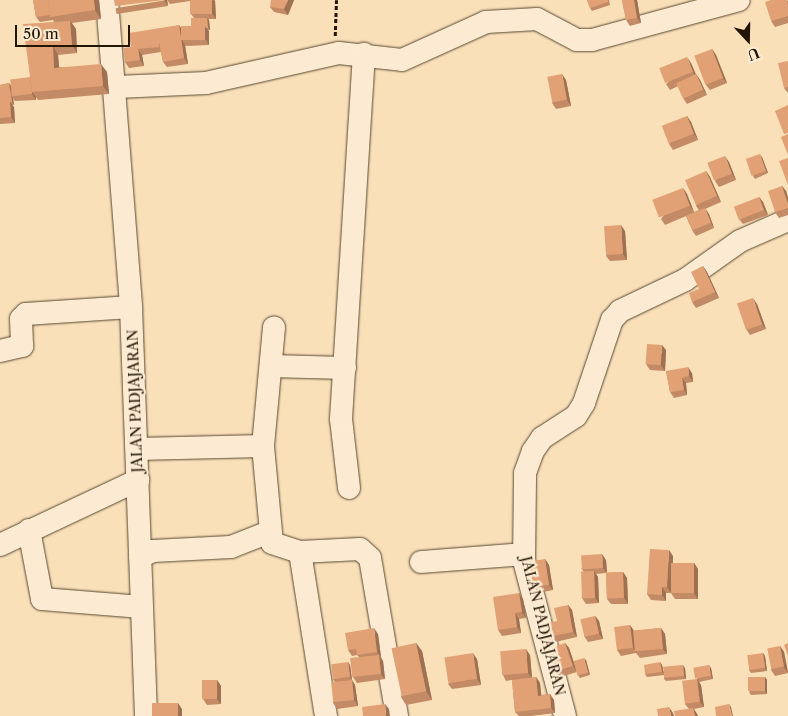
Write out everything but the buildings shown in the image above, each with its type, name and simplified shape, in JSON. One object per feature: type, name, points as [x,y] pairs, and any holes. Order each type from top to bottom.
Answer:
[{"type":"street","name":"JALAN PADJAJARAN","points":[[108,0],[117,87],[131,307],[146,716]]},
{"type":"street","points":[[117,87],[206,83],[335,54],[364,54],[402,60],[486,22],[515,19],[537,18],[577,40],[592,40],[739,0]]},
{"type":"street","points":[[350,488],[341,419],[364,54]]},
{"type":"street","name":"JALAN PADJAJARAN","points":[[565,716],[524,554],[525,473],[533,451],[542,438],[576,416],[584,403],[616,315],[699,271],[740,241],[788,220]]},
{"type":"street","points":[[0,351],[22,346],[20,319],[26,314],[131,307]]},
{"type":"street","points":[[274,328],[271,366],[265,391],[263,446],[269,532],[276,547],[300,552],[360,549],[370,558],[397,716]]},
{"type":"street","points":[[271,366],[345,368]]},
{"type":"street","points":[[137,450],[263,446]]},
{"type":"street","points":[[2,537],[28,530],[138,480]]},
{"type":"street","points":[[28,530],[42,599],[142,607]]},
{"type":"street","points":[[140,557],[153,552],[231,547],[269,532]]},
{"type":"street","points":[[300,552],[326,716]]},
{"type":"street","points":[[421,562],[524,554]]},
{"type":"path","points":[[335,54],[336,0]]}]
